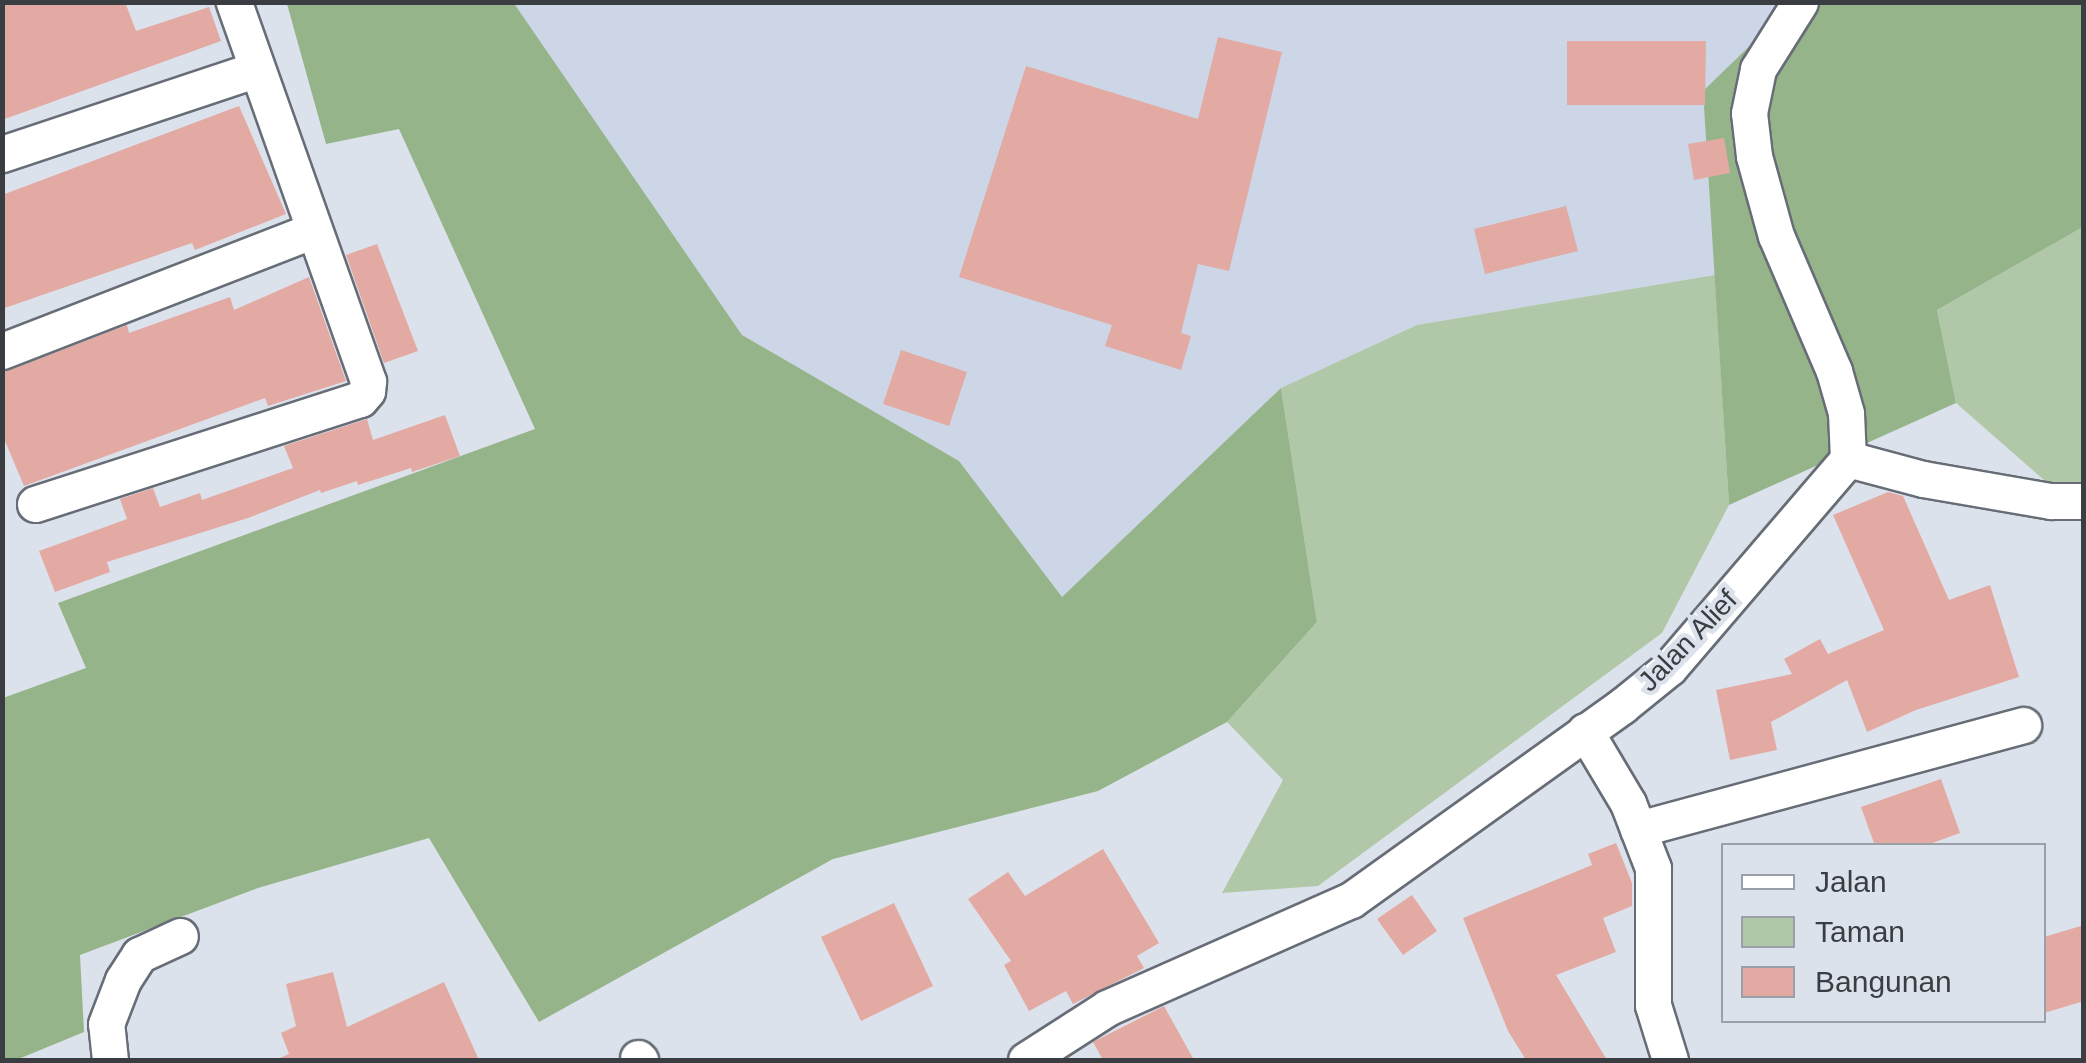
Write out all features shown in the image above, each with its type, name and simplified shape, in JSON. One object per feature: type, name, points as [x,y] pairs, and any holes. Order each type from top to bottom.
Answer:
[{"type":"street","points":[[35,504],[360,399],[368,381],[234,2]]},
{"type":"street","points":[[1800,2],[1758,69],[1750,113],[1754,156],[1776,236],[1834,371],[1846,412],[1848,460],[1923,480],[2051,501],[2084,501]]},
{"type":"street","points":[[2,154],[255,70]]},
{"type":"street","points":[[2,351],[312,231]]},
{"type":"street","name":"Jalan Alief","points":[[1026,1060],[1107,1008],[1351,900],[1585,731],[1669,668],[1848,460]]},
{"type":"street","points":[[1638,829],[2023,725]]},
{"type":"street","points":[[1585,731],[1628,803],[1654,868],[1653,1005],[1670,1060]]},
{"type":"street","points":[[110,1060],[106,1024],[123,980],[138,955],[180,936]]},
{"type":"shaded area","points":[[513,3],[1794,3],[1703,91],[1715,275],[1417,325],[1281,388],[1062,597],[959,461],[742,335]]},
{"type":"green space","points":[[513,2],[742,335],[959,461],[1062,597],[1281,388],[1317,622],[1227,722],[1098,791],[833,859],[539,1022],[429,838],[258,888],[80,955],[84,1032],[16,1060],[3,1060],[3,698],[86,668],[58,603],[535,429],[399,129],[326,144],[287,4]]},
{"type":"green space","points":[[1794,3],[2083,3],[2083,227],[1937,310],[1956,403],[1729,505],[1703,91]]},
{"type":"green space","points":[[2083,227],[2083,514],[1956,403],[1937,310]]},
{"type":"green space","points":[[1715,275],[1729,505],[1662,633],[1318,886],[1222,893],[1283,780],[1227,722],[1317,622],[1281,388],[1417,325]]},
{"type":"building","points":[[2,2],[125,2],[136,31],[209,7],[221,41],[2,120]]},
{"type":"building","points":[[1218,37],[1282,52],[1229,271],[1198,264],[1181,333],[1191,336],[1181,370],[1105,346],[1112,325],[959,277],[1026,66],[1198,119]]},
{"type":"building","points":[[1567,41],[1706,41],[1705,105],[1567,105]]},
{"type":"building","points":[[239,106],[286,214],[195,250],[192,243],[2,309],[2,195]]},
{"type":"building","points":[[1724,138],[1730,173],[1694,180],[1688,144]]},
{"type":"building","points":[[1566,206],[1578,251],[1485,274],[1474,229]]},
{"type":"building","points":[[377,244],[418,351],[384,363],[346,255]]},
{"type":"building","points":[[309,277],[346,381],[268,406],[265,398],[24,486],[2,434],[2,373],[127,325],[129,333],[230,297],[234,310]]},
{"type":"building","points":[[901,350],[967,372],[949,426],[883,404]]},
{"type":"building","points":[[445,415],[460,456],[412,472],[411,468],[358,485],[357,481],[321,493],[320,490],[248,518],[107,562],[110,572],[55,592],[39,551],[127,519],[120,499],[153,488],[160,507],[200,493],[202,500],[293,468],[284,446],[367,419],[373,440]]},
{"type":"building","points":[[1888,492],[1903,496],[1949,600],[1990,585],[2019,677],[1916,710],[1867,732],[1847,680],[1771,722],[1777,750],[1730,760],[1716,690],[1792,674],[1784,659],[1820,639],[1828,654],[1884,630],[1833,515]]},
{"type":"building","points":[[1941,779],[1960,833],[1932,843],[1874,843],[1861,807]]},
{"type":"building","points":[[1616,843],[1632,883],[1632,906],[1603,918],[1616,952],[1556,975],[1607,1060],[1526,1060],[1508,1031],[1463,918],[1592,865],[1588,854]]},
{"type":"building","points":[[1103,849],[1159,943],[1137,956],[1144,968],[1073,1004],[1066,991],[1029,1011],[1004,965],[1011,961],[968,899],[1008,872],[1025,896]]},
{"type":"building","points":[[1412,895],[1437,931],[1403,955],[1377,919]]},
{"type":"building","points":[[894,903],[933,986],[861,1021],[821,937]]},
{"type":"building","points":[[2084,925],[2084,1001],[2046,1012],[2046,936]]},
{"type":"building","points":[[333,972],[347,1027],[444,982],[479,1060],[275,1060],[289,1054],[281,1033],[296,1026],[286,984]]},
{"type":"building","points":[[1164,1006],[1194,1060],[1103,1060],[1093,1042]]}]
